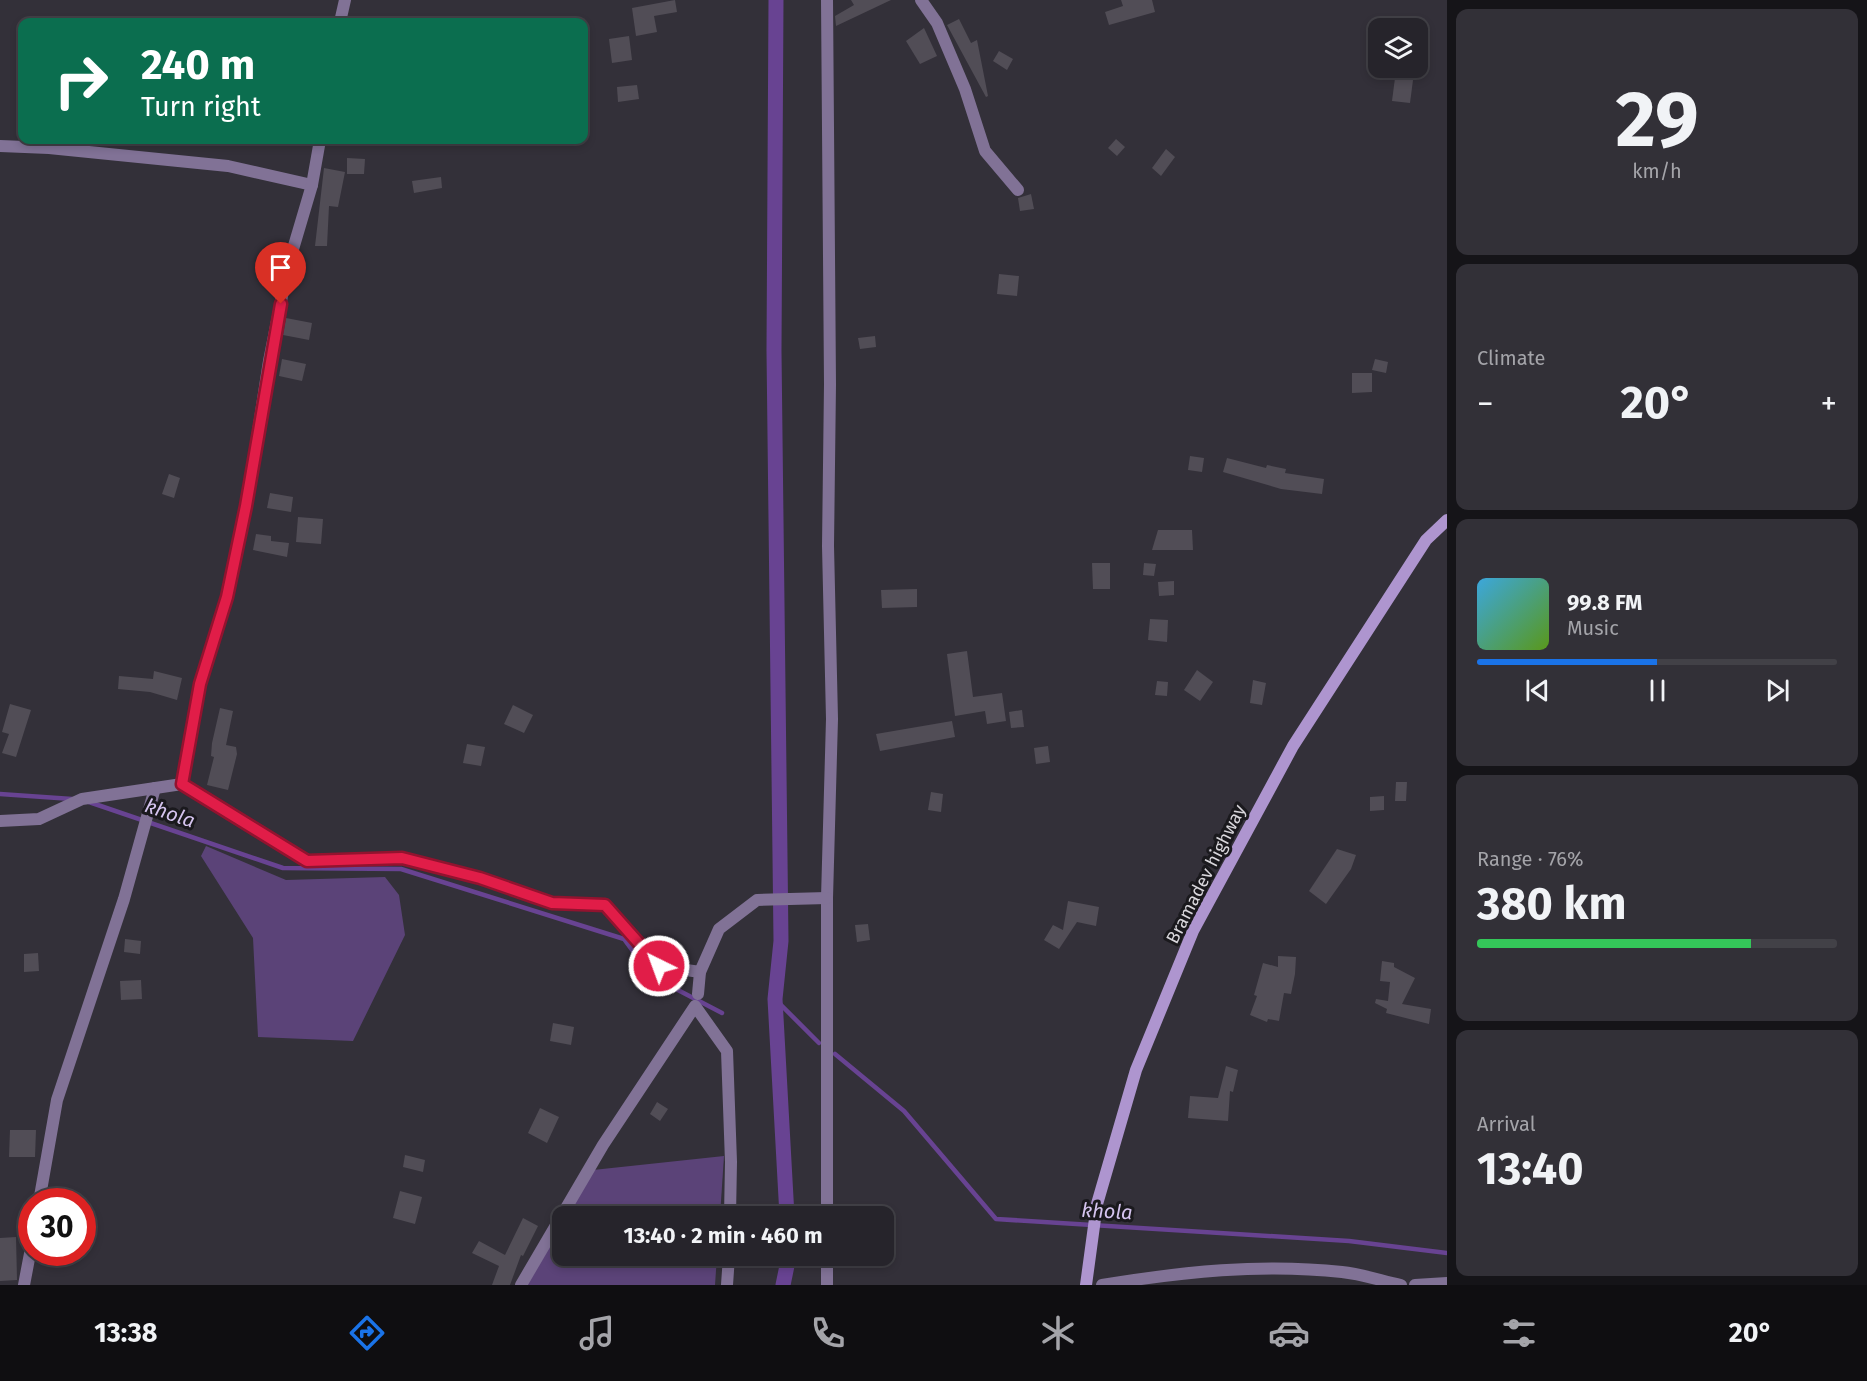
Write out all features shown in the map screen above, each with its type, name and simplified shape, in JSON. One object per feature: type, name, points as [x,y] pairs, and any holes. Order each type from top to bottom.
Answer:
[{"type":"street","points":[[341,18],[345,0]]},
{"type":"street","points":[[827,0],[830,373],[828,546],[832,718],[827,898],[827,1206]]},
{"type":"street","points":[[921,0],[936,23],[960,78],[985,151],[1018,190]]},
{"type":"street","points":[[182,784],[200,684],[227,597],[248,495],[269,361],[288,266],[312,185],[319,144]]},
{"type":"street","points":[[0,147],[49,148],[228,166],[312,185]]},
{"type":"street","name":"Bramadev highway","points":[[1086,1285],[1096,1204],[1136,1070],[1193,931],[1293,746],[1426,540],[1447,520]]},
{"type":"street","points":[[0,821],[39,819],[82,799],[182,784],[307,861],[402,858],[480,878],[552,903],[605,905],[659,966],[700,972]]},
{"type":"street","points":[[41,1188],[57,1100],[124,899],[155,788]]},
{"type":"street","points":[[698,994],[700,972],[719,929],[757,900],[827,898]]},
{"type":"street","points":[[567,1206],[603,1145],[695,1006],[727,1051],[730,1206]]},
{"type":"street","points":[[521,1285],[552,1232]]},
{"type":"street","points":[[24,1285],[28,1266]]},
{"type":"street","points":[[727,1285],[728,1266]]},
{"type":"street","points":[[827,1266],[827,1285]]},
{"type":"street","points":[[1102,1285],[1175,1273],[1265,1268],[1344,1272],[1401,1285]]},
{"type":"street","points":[[1415,1285],[1447,1283]]},
{"type":"shaded area","points":[[206,846],[286,880],[385,877],[399,895],[405,935],[353,1041],[258,1037],[253,938],[201,856]]},
{"type":"shaded area","points":[[724,1156],[721,1206],[573,1206],[593,1170]]},
{"type":"shaded area","points":[[552,1243],[552,1266],[716,1266],[715,1285],[527,1285]]},
{"type":"building","points":[[675,0],[677,12],[654,16],[657,32],[636,36],[632,8]]},
{"type":"building","points":[[851,0],[891,0],[836,26],[835,16],[854,5]]},
{"type":"building","points":[[1121,0],[1152,0],[1155,12],[1109,25],[1105,12],[1123,6]]},
{"type":"building","points":[[959,19],[971,43],[977,40],[988,96],[986,97],[947,25]]},
{"type":"building","points":[[924,28],[937,56],[920,64],[906,41]]},
{"type":"building","points":[[629,36],[632,60],[612,63],[609,39]]},
{"type":"building","points":[[999,51],[1013,59],[1007,70],[993,61]]},
{"type":"building","points":[[1395,78],[1413,80],[1410,103],[1392,101]]},
{"type":"building","points":[[637,85],[639,99],[618,102],[617,87]]},
{"type":"building","points":[[1116,139],[1125,147],[1117,156],[1108,148]]},
{"type":"building","points":[[1166,149],[1175,157],[1161,176],[1152,168]]},
{"type":"building","points":[[347,158],[365,159],[364,174],[347,174]]},
{"type":"building","points":[[324,168],[345,172],[338,207],[329,206],[327,246],[315,246]]},
{"type":"building","points":[[441,177],[442,188],[414,193],[412,181]]},
{"type":"building","points":[[1031,194],[1034,209],[1020,211],[1018,198]]},
{"type":"building","points":[[999,274],[1019,276],[1017,296],[997,294]]},
{"type":"building","points":[[286,318],[312,323],[309,340],[283,335]]},
{"type":"building","points":[[875,336],[876,347],[860,349],[858,338]]},
{"type":"building","points":[[282,359],[306,364],[302,381],[279,376]]},
{"type":"building","points":[[1375,359],[1388,362],[1386,373],[1372,370]]},
{"type":"building","points":[[1352,373],[1372,373],[1372,392],[1352,393]]},
{"type":"building","points":[[1190,456],[1204,458],[1202,472],[1188,470]]},
{"type":"building","points":[[1227,458],[1266,468],[1267,465],[1286,469],[1285,473],[1324,479],[1322,494],[1281,489],[1223,472]]},
{"type":"building","points":[[169,474],[180,478],[174,498],[162,494]]},
{"type":"building","points":[[270,493],[293,497],[291,512],[267,508]]},
{"type":"building","points":[[298,517],[323,519],[321,544],[296,542]]},
{"type":"building","points":[[1158,530],[1192,530],[1193,550],[1152,550]]},
{"type":"building","points":[[256,534],[271,536],[271,541],[289,543],[287,557],[253,550]]},
{"type":"building","points":[[1092,563],[1110,563],[1110,589],[1093,589]]},
{"type":"building","points":[[1144,563],[1156,564],[1154,576],[1143,575]]},
{"type":"building","points":[[1174,581],[1174,595],[1159,596],[1158,582]]},
{"type":"building","points":[[917,589],[917,607],[882,608],[881,590]]},
{"type":"building","points":[[1150,619],[1168,620],[1167,642],[1148,640]]},
{"type":"building","points":[[967,651],[973,697],[1002,693],[1006,721],[987,724],[985,711],[955,716],[947,654]]},
{"type":"building","points":[[1197,670],[1213,682],[1200,701],[1184,690]]},
{"type":"building","points":[[154,671],[182,678],[177,700],[150,692],[118,689],[119,676],[153,679]]},
{"type":"building","points":[[1253,680],[1266,683],[1262,705],[1250,703]]},
{"type":"building","points":[[1157,681],[1168,682],[1167,696],[1155,695]]},
{"type":"building","points":[[10,704],[31,710],[16,757],[2,753],[9,734],[2,732]]},
{"type":"building","points":[[513,705],[533,715],[524,733],[504,724]]},
{"type":"building","points":[[220,708],[233,711],[226,745],[236,747],[237,754],[228,790],[207,785],[214,757],[211,756],[212,743]]},
{"type":"building","points":[[1022,710],[1024,727],[1011,728],[1009,712]]},
{"type":"building","points":[[952,721],[955,737],[880,751],[876,734]]},
{"type":"building","points":[[467,744],[485,747],[481,766],[463,763]]},
{"type":"building","points":[[1048,746],[1050,762],[1036,764],[1034,748]]},
{"type":"building","points":[[1396,782],[1407,782],[1406,801],[1395,801]]},
{"type":"building","points":[[931,792],[943,794],[941,812],[928,810]]},
{"type":"building","points":[[1384,796],[1384,810],[1370,811],[1370,797]]},
{"type":"building","points":[[1337,849],[1356,855],[1351,869],[1326,904],[1309,891]]},
{"type":"building","points":[[1068,901],[1099,907],[1096,926],[1077,922],[1059,949],[1044,940],[1053,925],[1063,930]]},
{"type":"building","points":[[868,924],[870,940],[857,942],[855,925]]},
{"type":"building","points":[[125,939],[141,941],[140,954],[124,952]]},
{"type":"building","points":[[38,953],[39,971],[24,972],[24,954]]},
{"type":"building","points":[[1278,956],[1296,957],[1295,974],[1291,994],[1284,993],[1279,1021],[1268,1019],[1267,1022],[1250,1015],[1257,996],[1254,995],[1263,963],[1278,967]]},
{"type":"building","points":[[1382,961],[1394,963],[1394,967],[1415,978],[1402,1004],[1431,1009],[1429,1024],[1386,1013],[1387,1009],[1375,1003],[1376,999],[1388,1001],[1390,982],[1380,981]]},
{"type":"building","points":[[141,980],[142,999],[121,1000],[120,981]]},
{"type":"building","points":[[553,1023],[574,1027],[571,1045],[550,1041]]},
{"type":"building","points":[[1226,1066],[1238,1070],[1233,1092],[1230,1091],[1228,1121],[1188,1118],[1190,1096],[1218,1098]]},
{"type":"building","points":[[657,1102],[668,1109],[660,1121],[650,1114]]},
{"type":"building","points":[[540,1108],[559,1117],[547,1143],[528,1133]]},
{"type":"building","points":[[10,1130],[36,1130],[35,1157],[9,1157]]},
{"type":"building","points":[[405,1155],[425,1160],[423,1172],[403,1167]]},
{"type":"building","points":[[400,1191],[422,1197],[415,1224],[393,1218]]},
{"type":"building","points":[[523,1218],[538,1226],[523,1256],[521,1255],[510,1285],[492,1285],[499,1266],[472,1253],[479,1241],[505,1255]]},
{"type":"building","points":[[16,1237],[17,1280],[0,1281],[0,1238]]},
{"type":"waterway","points":[[776,0],[774,351],[781,941],[775,999],[786,1206]]},
{"type":"waterway","name":"khola","points":[[0,794],[72,799]]},
{"type":"waterway","name":"khola","points":[[89,802],[283,868],[401,869],[624,939],[651,976],[722,1013]]},
{"type":"waterway","name":"khola","points":[[775,999],[819,1043]]},
{"type":"waterway","name":"khola","points":[[835,1054],[904,1111],[996,1219],[1349,1241],[1447,1253]]},
{"type":"waterway","points":[[783,1285],[787,1266]]},
{"type":"route","points":[[281,304],[269,361],[246,506],[227,597],[200,684],[182,784],[307,861],[402,858],[480,878],[552,903],[605,905],[659,966]]}]
